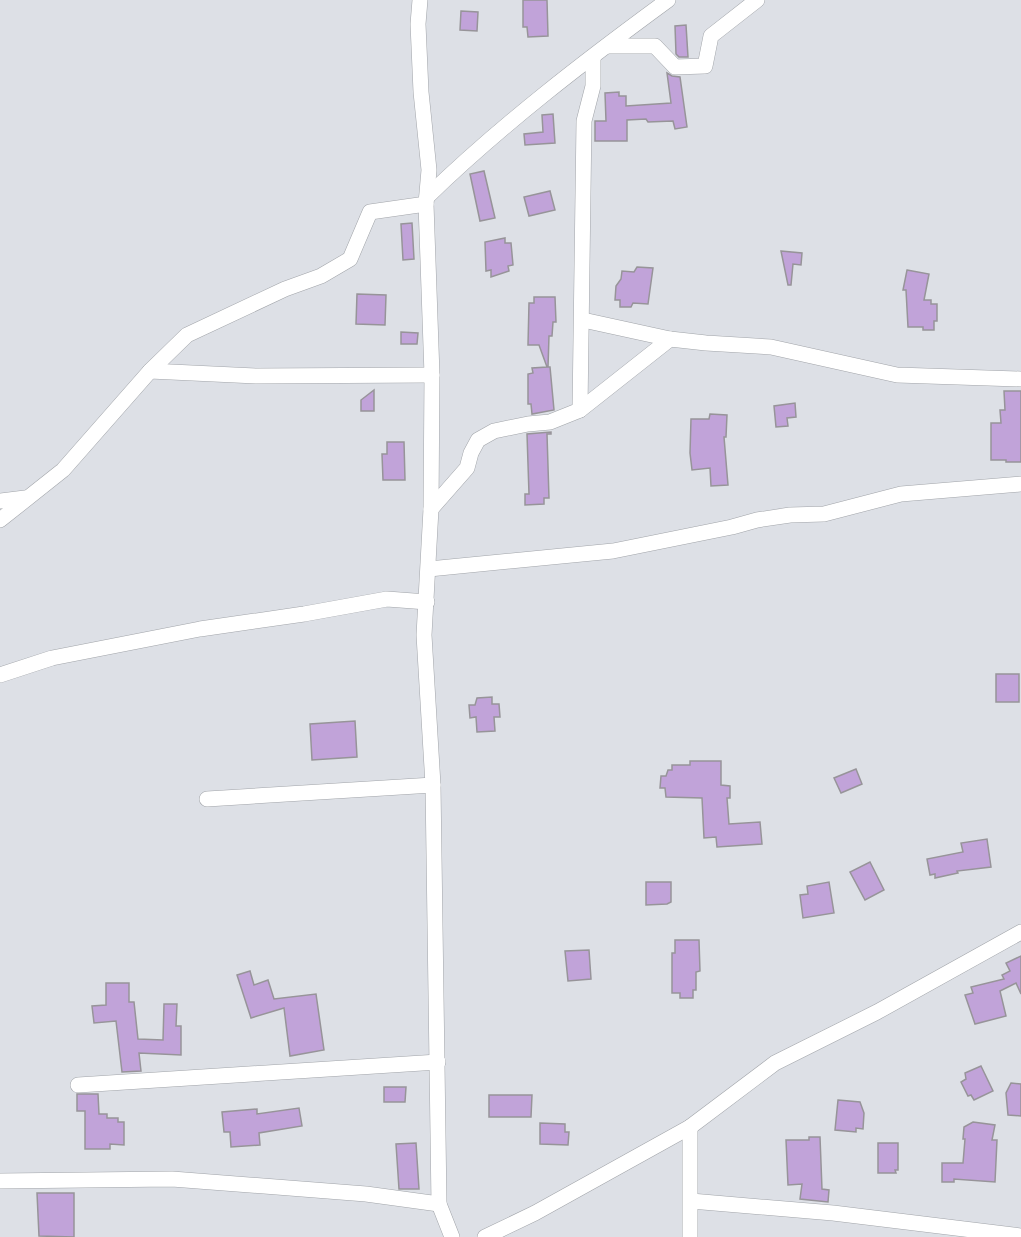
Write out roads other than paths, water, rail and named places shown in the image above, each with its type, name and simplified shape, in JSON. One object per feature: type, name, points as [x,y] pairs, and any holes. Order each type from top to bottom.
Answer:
[{"type":"street","points":[[420,0],[418,24],[421,92],[429,170],[427,200],[432,375],[431,509],[424,635],[433,785],[439,1204],[452,1237]]},
{"type":"street","points":[[0,520],[63,470],[150,371],[187,335],[285,289],[321,276],[350,259],[370,212],[427,200],[491,140],[606,46],[668,0]]},
{"type":"street","points":[[606,46],[655,46],[675,66],[705,66],[711,36],[757,0]]},
{"type":"street","points":[[580,410],[584,120],[593,86],[593,57]]},
{"type":"street","points":[[583,320],[670,339],[771,347],[897,375],[1021,378]]},
{"type":"street","points":[[431,509],[467,468],[478,440],[494,431],[550,422],[580,410],[670,339]]},
{"type":"street","points":[[150,371],[256,376],[432,375]]},
{"type":"street","points":[[429,568],[613,551],[757,520],[824,514],[901,494],[1021,484]]},
{"type":"street","points":[[0,501],[25,498]]},
{"type":"street","points":[[0,675],[52,658],[200,629],[387,599],[427,602]]},
{"type":"street","points":[[207,800],[433,785]]},
{"type":"street","points":[[485,1237],[535,1213],[690,1127],[775,1063],[877,1012],[1021,932]]},
{"type":"street","points":[[78,1085],[438,1062]]},
{"type":"street","points":[[690,1127],[690,1237]]},
{"type":"street","points":[[0,1181],[171,1179],[366,1194],[439,1204]]},
{"type":"street","points":[[691,1201],[833,1213],[1021,1236]]}]
